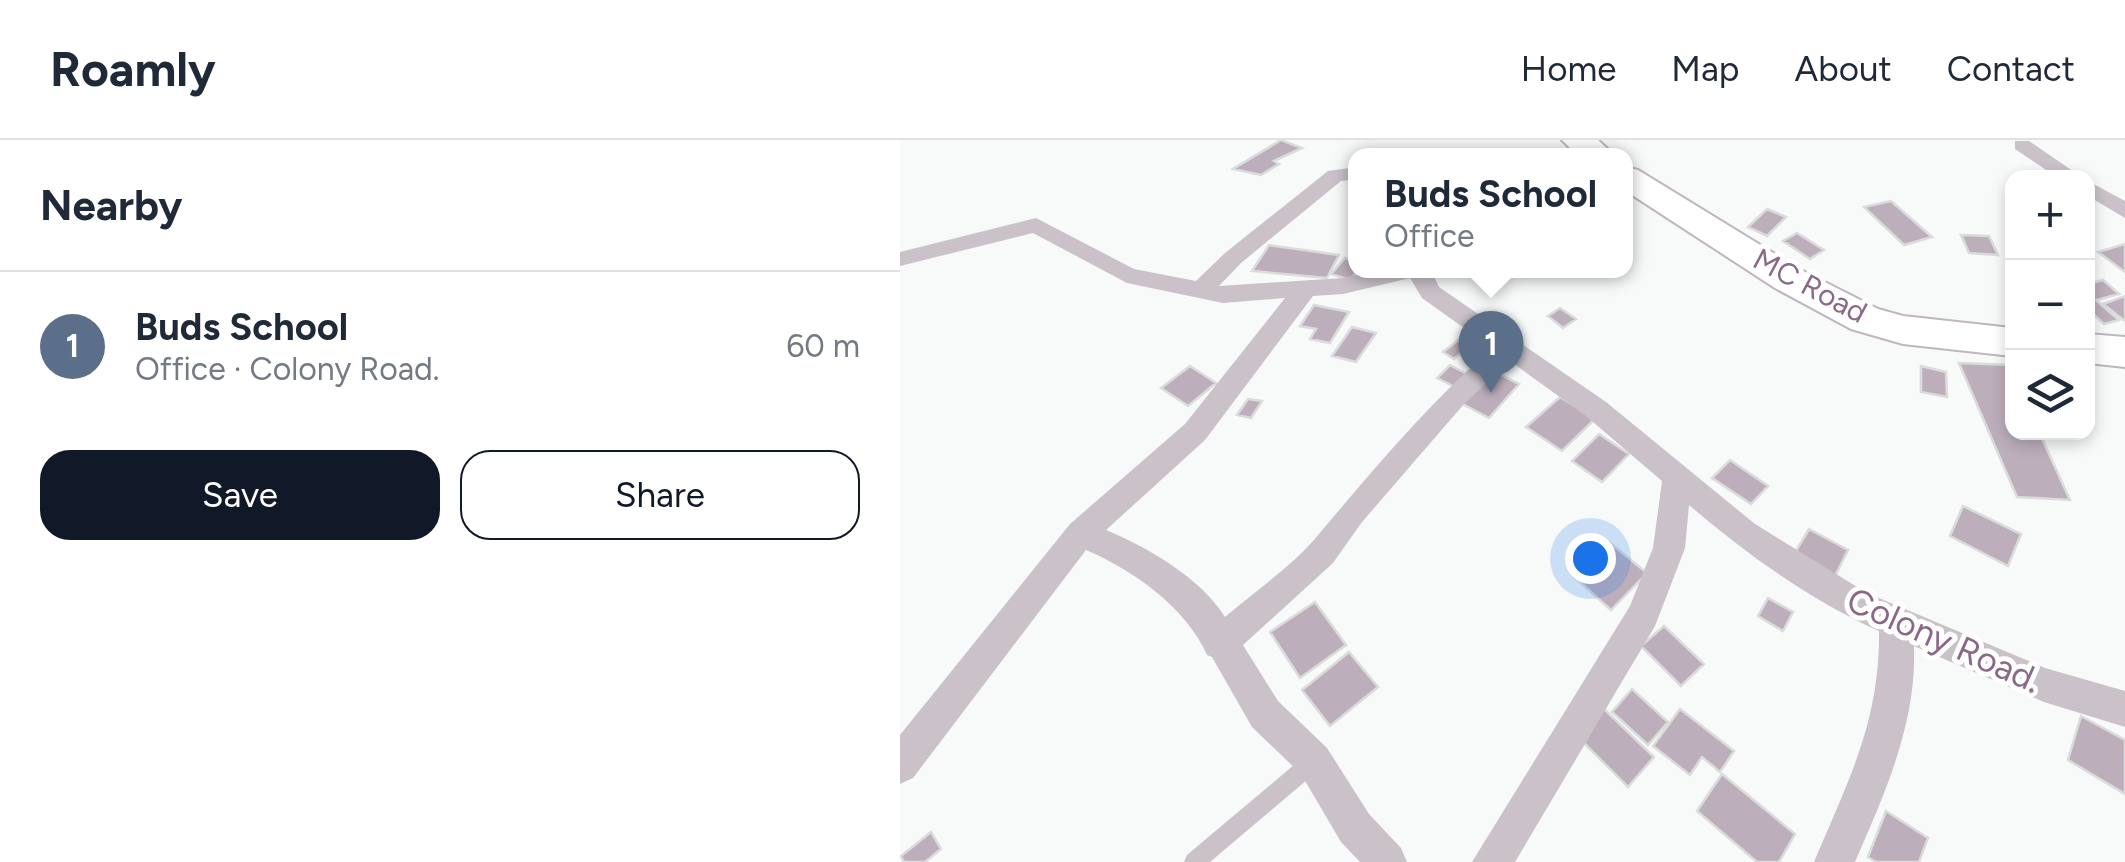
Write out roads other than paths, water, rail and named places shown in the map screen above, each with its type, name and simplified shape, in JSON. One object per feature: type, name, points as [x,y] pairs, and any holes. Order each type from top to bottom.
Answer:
[{"type":"main road","name":"MC Road","points":[[1633,181],[1788,279],[1865,319],[1903,330],[2005,341]]},
{"type":"main road","points":[[2095,350],[2125,352]]},
{"type":"street","points":[[2022,145],[2061,170]]},
{"type":"street","points":[[1202,290],[1334,174],[1348,173]]},
{"type":"street","points":[[2095,192],[2125,211]]},
{"type":"street","points":[[900,259],[1036,226],[1127,275],[1223,294],[1305,290],[1376,278]]},
{"type":"street","name":"Colony Road.","points":[[1423,278],[1430,292],[1596,408],[1744,533],[1865,610],[2044,685],[2125,709]]},
{"type":"street","points":[[900,765],[1080,533],[1194,432],[1305,290]]},
{"type":"street","points":[[1220,644],[1248,604],[1322,553],[1351,513],[1454,397],[1508,348]]},
{"type":"street","points":[[1492,862],[1643,615],[1669,548],[1677,477]]},
{"type":"street","points":[[1080,533],[1118,549],[1185,596],[1209,621],[1265,714],[1314,761],[1355,828],[1386,862]]},
{"type":"street","points":[[1834,862],[1882,755],[1894,709],[1896,624]]},
{"type":"lane","points":[[1194,862],[1314,761]]},
{"type":"place","name":"Buds School","points":[[1491,393]]}]
